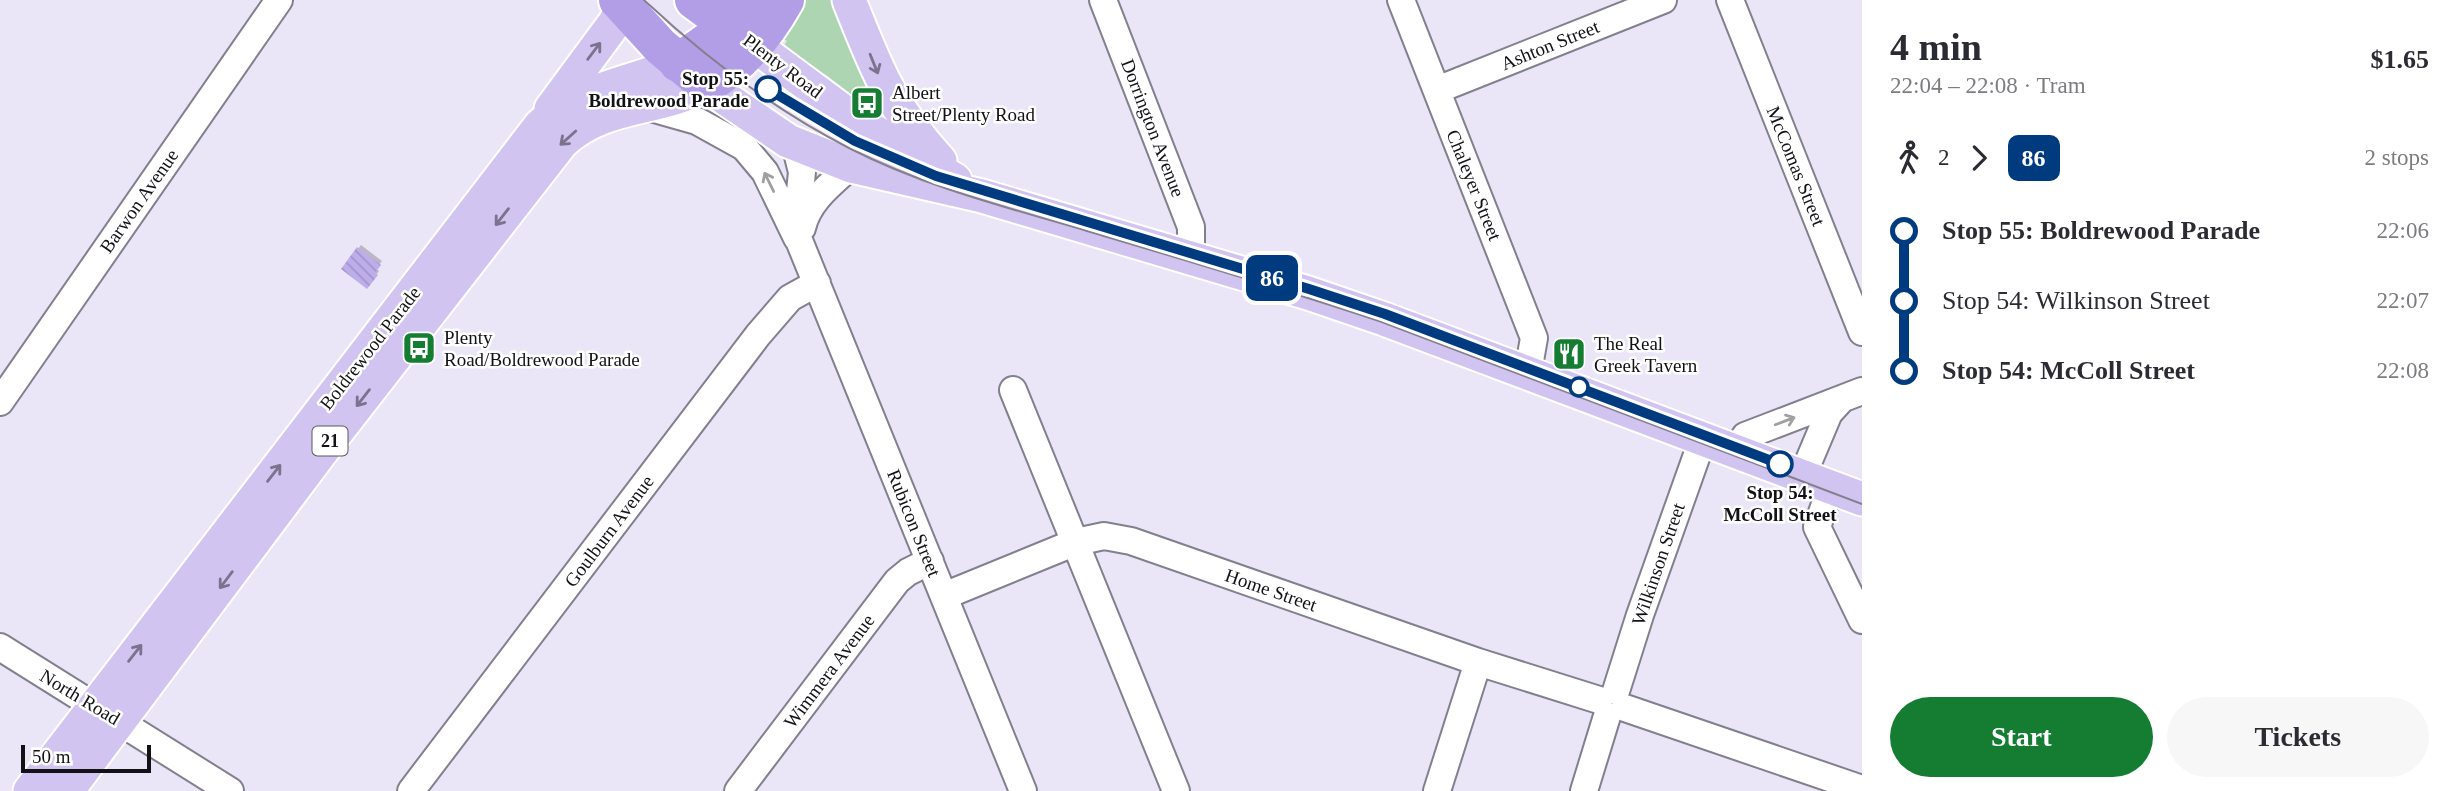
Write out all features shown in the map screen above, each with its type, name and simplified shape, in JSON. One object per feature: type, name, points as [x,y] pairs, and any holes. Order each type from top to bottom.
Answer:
[{"type":"highway","name":"Plenty Road","points":[[618,0],[692,74]]},
{"type":"highway","name":"Plenty Road","points":[[694,0],[742,23]]},
{"type":"highway","name":"21","points":[[692,74],[731,68],[742,23],[785,0]]},
{"type":"main road","points":[[540,126],[616,21],[620,10],[618,0]]},
{"type":"main road","points":[[849,0],[877,70],[903,118],[921,141],[971,189]]},
{"type":"main road","name":"Plenty Road","points":[[742,23],[855,120],[971,189]]},
{"type":"main road","name":"Plenty Road","points":[[692,74],[742,111],[795,144],[851,166],[971,189],[1373,315],[1862,499]]},
{"type":"main road","name":"Boldrewood Parade","points":[[311,444],[562,142],[592,121],[616,111],[675,100],[692,74]]},
{"type":"main road","name":"Boldrewood Parade","points":[[30,791],[107,714],[311,444],[540,126],[561,108],[585,96],[649,75],[692,74]]},
{"type":"main road","name":"Boldrewood Parade","points":[[67,791],[107,714]]},
{"type":"street","name":"Barwon Avenue","points":[[0,402],[279,0]]},
{"type":"street","name":"Dorrington Avenue","points":[[1103,0],[1191,227],[1191,258]]},
{"type":"street","name":"Chaleyer Street","points":[[1401,0],[1534,338],[1528,372]]},
{"type":"street","name":"Ashton Street","points":[[1437,90],[1663,0]]},
{"type":"street","name":"McComas Street","points":[[1730,0],[1862,332]]},
{"type":"street","name":"Boldrewood Parade","points":[[644,106],[702,123]]},
{"type":"street","name":"Rubicon Street","points":[[702,123],[744,147],[758,161],[802,248],[1023,791]]},
{"type":"street","name":"Rubicon Street","points":[[795,144],[803,172],[797,228],[802,248]]},
{"type":"street","name":"Rubicon Street","points":[[802,248],[802,232],[807,212],[827,187],[851,166]]},
{"type":"street","name":"Goulburn Avenue","points":[[411,791],[758,335],[790,298],[817,283]]},
{"type":"street","points":[[1013,390],[1176,791]]},
{"type":"street","points":[[1737,451],[1745,436],[1851,395]]},
{"type":"street","points":[[1851,395],[1829,413],[1817,482],[1817,527],[1862,620]]},
{"type":"street","name":"Wilkinson Street","points":[[1584,791],[1640,615],[1703,438]]},
{"type":"street","name":"Home Street","points":[[944,596],[1076,542],[1104,537],[1130,541],[1478,662],[1612,704],[1862,789]]},
{"type":"street","name":"Wimmera Avenue","points":[[738,791],[897,582],[908,572],[930,561]]},
{"type":"street","name":"North Road","points":[[0,647],[230,791]]},
{"type":"street","points":[[1437,791],[1478,662]]},
{"type":"green space","points":[[802,0],[841,0],[905,133],[870,114],[858,100],[826,75],[781,50],[787,41],[780,36]]},
{"type":"building","points":[[357,247],[381,265],[375,273],[378,275],[367,289],[341,269]]},
{"type":"tram line","points":[[644,0],[716,62],[794,117],[849,148],[906,174],[994,204],[1382,322],[1862,504]]},
{"type":"tram line","name":"86","points":[[768,89],[855,141],[936,176],[1385,314],[1780,464]]},
{"type":"place","name":"Stop 55: Boldrewood Parade","points":[[768,89]]},
{"type":"place","name":"Albert Street/Plenty Road","points":[[867,103]]},
{"type":"place","name":"Plenty Road/Boldrewood Parade","points":[[419,348]]},
{"type":"place","name":"The Real Greek Tavern","points":[[1569,354]]},
{"type":"place","name":"Stop 54: McColl Street","points":[[1780,464]]}]
